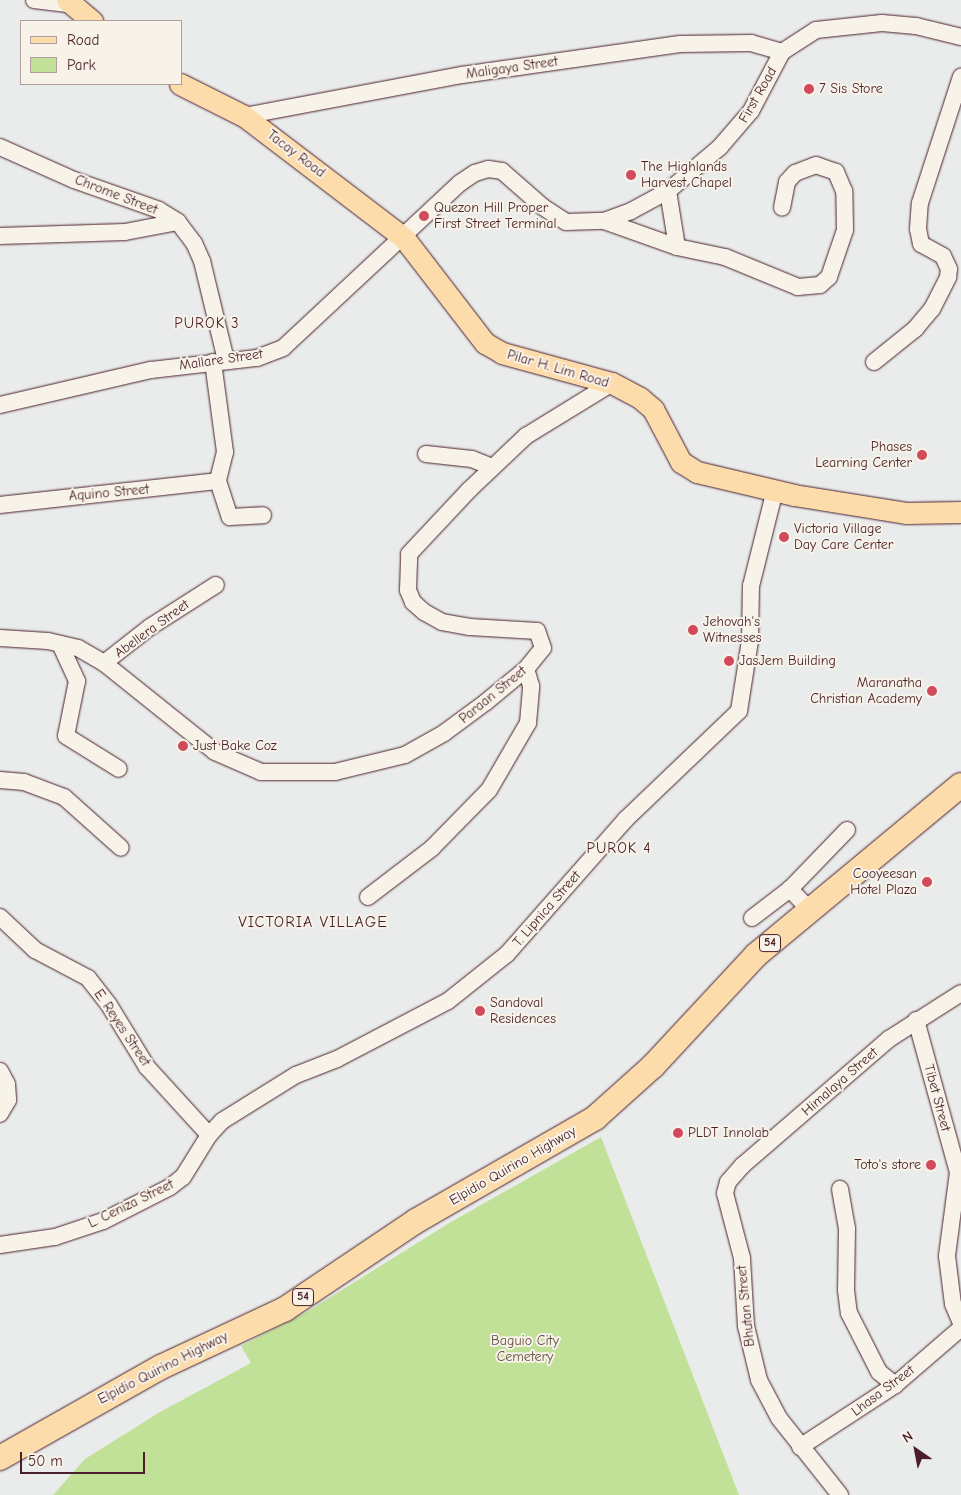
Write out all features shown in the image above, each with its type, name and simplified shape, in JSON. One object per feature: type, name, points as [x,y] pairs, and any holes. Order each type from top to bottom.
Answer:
[{"type":"highway","name":"Elpidio Quirino Highway","points":[[0,1458],[161,1367],[285,1309],[416,1221],[596,1118],[653,1066],[756,955],[809,909],[961,785]]},
{"type":"main road","points":[[70,2],[91,20]]},
{"type":"main road","name":"Tacay Road","points":[[182,85],[244,116],[404,238]]},
{"type":"main road","name":"Pilar H. Lim Road","points":[[404,238],[484,343],[502,353],[612,383],[640,398],[654,409],[680,462],[697,472],[775,490],[906,513],[961,512]]},
{"type":"street","points":[[34,0],[70,2]]},
{"type":"street","name":"First Road","points":[[404,238],[460,182],[488,169],[502,171],[543,207],[566,222],[604,221],[668,191],[738,128],[762,94],[782,52],[816,30],[850,24],[916,26],[961,37]]},
{"type":"street","name":"Maligaya Street","points":[[244,116],[462,75],[680,44],[751,43],[782,52]]},
{"type":"street","points":[[874,362],[915,329],[932,309],[948,277],[949,269],[943,256],[921,244],[918,229],[920,204],[961,77]]},
{"type":"street","name":"Chrome Street","points":[[0,147],[74,180],[159,210],[178,222],[194,243],[202,261],[220,361]]},
{"type":"street","points":[[604,221],[677,248],[725,257],[798,287],[820,285],[829,277],[844,230],[844,191],[836,172],[816,165],[795,173],[787,182],[782,208]]},
{"type":"street","points":[[668,191],[677,248]]},
{"type":"street","points":[[0,236],[125,232],[178,222]]},
{"type":"street","name":"Mallare Street","points":[[0,405],[151,370],[257,358],[283,348],[404,238]]},
{"type":"street","points":[[220,361],[226,452],[218,482],[230,517],[263,514]]},
{"type":"street","name":"Paraan Street","points":[[104,663],[215,752],[261,772],[335,772],[405,754],[444,733],[526,669],[543,648],[537,631],[470,627],[442,622],[413,602],[408,590],[409,554],[492,467],[526,436],[612,383]]},
{"type":"street","points":[[426,454],[472,459],[492,467]]},
{"type":"street","name":"Aquino Street","points":[[0,505],[218,482]]},
{"type":"street","name":"T. Lipnica Street","points":[[209,1135],[222,1121],[296,1075],[337,1059],[399,1027],[448,1001],[471,984],[524,936],[625,820],[730,723],[740,711],[750,641],[751,586],[775,490]]},
{"type":"street","name":"Abellera Street","points":[[0,638],[60,644],[78,648],[104,663],[150,627],[216,585]]},
{"type":"street","points":[[60,644],[78,681],[66,736],[119,769]]},
{"type":"street","points":[[368,897],[432,848],[489,790],[528,723],[531,686],[526,669]]},
{"type":"street","points":[[0,780],[24,782],[64,797],[121,848]]},
{"type":"street","points":[[752,918],[790,889],[847,830]]},
{"type":"street","points":[[790,889],[809,909]]},
{"type":"street","name":"E. Reyes Street","points":[[0,917],[35,950],[88,978],[109,1005],[147,1068],[209,1135]]},
{"type":"street","name":"Himalaya Street","points":[[728,1182],[743,1165],[889,1039],[961,993]]},
{"type":"street","name":"Tibet Street","points":[[916,1020],[958,1172],[947,1256],[952,1304],[961,1323]]},
{"type":"street","points":[[0,1071],[7,1084],[8,1100],[0,1114]]},
{"type":"street","name":"L. Ceniza Street","points":[[0,1246],[55,1237],[103,1221],[170,1187],[183,1177],[209,1135]]},
{"type":"street","name":"Bhutan Street","points":[[728,1182],[725,1202],[742,1258],[751,1352],[766,1399],[800,1447],[840,1495]]},
{"type":"street","points":[[840,1189],[847,1228],[846,1290],[849,1313],[879,1372],[895,1385]]},
{"type":"street","name":"Lhasa Street","points":[[800,1447],[895,1385],[961,1328]]},
{"type":"green space","name":"Baguio City Cemetery","points":[[601,1137],[739,1495],[53,1495],[85,1459],[160,1412],[251,1363],[241,1346],[305,1313],[451,1222]]},
{"type":"place","name":"7 Sis Store","points":[[809,89]]},
{"type":"place","name":"The Highlands Harvest Chapel","points":[[631,175]]},
{"type":"place","name":"Quezon Hill Proper First Street Terminal","points":[[424,216]]},
{"type":"place","name":"Phases Learning Center","points":[[922,455]]},
{"type":"place","name":"Victoria Village Day Care Center","points":[[784,537]]},
{"type":"place","name":"Jehovah's Witnesses","points":[[693,630]]},
{"type":"place","name":"JasJem Building","points":[[729,661]]},
{"type":"place","name":"Maranatha Christian Academy","points":[[932,691]]},
{"type":"place","name":"Just Bake Coz","points":[[183,746]]},
{"type":"place","name":"Cooyeesan Hotel Plaza","points":[[927,882]]},
{"type":"place","name":"Sandoval Residences","points":[[480,1011]]},
{"type":"place","name":"PLDT Innolab","points":[[678,1133]]},
{"type":"place","name":"Toto's store","points":[[931,1165]]},
{"type":"district","name":"PUROK 3","points":[[207,324]]},
{"type":"district","name":"PUROK 4","points":[[619,849]]},
{"type":"district","name":"VICTORIA VILLAGE","points":[[313,922]]}]
